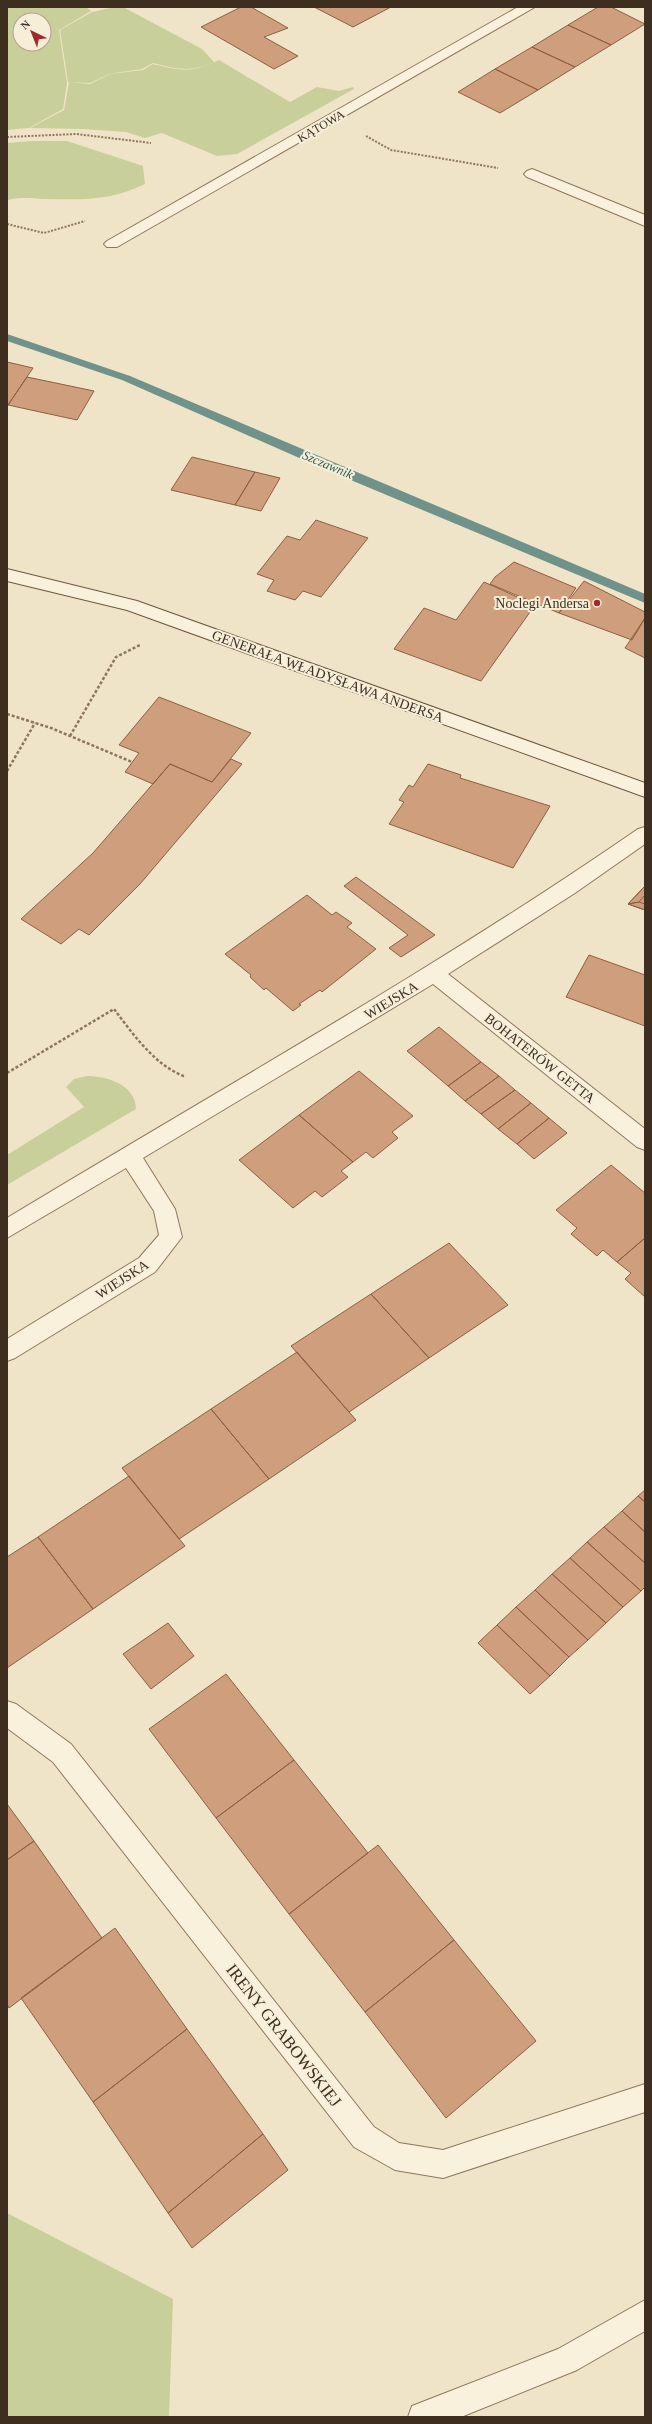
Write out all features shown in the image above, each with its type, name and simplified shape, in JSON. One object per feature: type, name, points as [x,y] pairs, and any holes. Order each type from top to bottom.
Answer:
[{"type":"street","name":"KĄTOWA","points":[[112,244],[334,119],[528,7]]},
{"type":"street","points":[[532,174],[645,221]]},
{"type":"street","name":"GENERAŁA WŁADYSŁAWA ANDERSA","points":[[7,574],[131,605],[645,790]]},
{"type":"street","name":"WIEJSKA","points":[[7,1229],[129,1154],[435,975],[645,834]]},
{"type":"street","name":"BOHATERÓW GETTA","points":[[435,975],[645,1141]]},
{"type":"street","name":"WIEJSKA","points":[[7,1351],[147,1265],[171,1237],[164,1209],[129,1154]]},
{"type":"street","name":"IRENY GRABOWSKIEJ","points":[[7,1714],[62,1753],[364,2137],[395,2156],[443,2164],[645,2098]]},
{"type":"street","points":[[423,2417],[567,2360],[645,2315]]},
{"type":"path","points":[[334,119],[391,150],[532,174]]},
{"type":"path","points":[[7,137],[76,134],[151,143]]},
{"type":"path","points":[[70,736],[116,657],[141,645],[146,645]]},
{"type":"path","points":[[7,714],[70,736],[132,762]]},
{"type":"path","points":[[7,771],[36,723]]},
{"type":"path","points":[[7,1073],[114,1009],[123,1022],[165,1066],[188,1078]]},
{"type":"green space","points":[[7,7],[86,7],[91,11],[59,30],[67,83],[63,109],[29,128],[7,130]]},
{"type":"green space","points":[[115,7],[123,7],[202,49],[214,62],[191,69],[169,67],[153,63],[142,69],[109,74],[90,83],[68,82],[60,30],[92,12]]},
{"type":"green space","points":[[219,60],[290,102],[317,87],[339,91],[353,87],[354,89],[237,154],[217,156],[162,133],[145,138],[126,132],[30,128],[64,110],[69,82],[90,84],[110,74],[143,70],[153,64],[187,70],[202,67]]},
{"type":"green space","points":[[67,141],[143,166],[145,184],[122,193],[99,198],[24,198],[7,200],[7,143]]},
{"type":"green space","points":[[95,1076],[111,1080],[126,1088],[135,1101],[136,1109],[7,1185],[7,1155],[84,1107],[66,1087],[74,1079]]},
{"type":"green space","points":[[7,2213],[173,2299],[169,2417],[7,2417]]},
{"type":"building","points":[[241,7],[251,7],[288,28],[264,37],[298,56],[274,69],[201,27]]},
{"type":"building","points":[[314,7],[391,7],[353,27]]},
{"type":"building","points":[[598,7],[611,7],[645,24],[611,45],[568,25]]},
{"type":"building","points":[[568,25],[611,45],[575,67],[532,47]]},
{"type":"building","points":[[532,47],[575,67],[538,90],[495,69]]},
{"type":"building","points":[[495,69],[538,90],[500,113],[458,92]]},
{"type":"building","points":[[7,362],[33,368],[8,405],[7,405]]},
{"type":"building","points":[[27,377],[94,391],[77,420],[8,405]]},
{"type":"building","points":[[192,457],[255,472],[235,505],[171,490]]},
{"type":"building","points":[[255,472],[280,478],[261,511],[235,505]]},
{"type":"building","points":[[316,520],[368,538],[321,597],[303,591],[295,600],[267,591],[274,580],[257,574],[287,536],[300,540]]},
{"type":"building","points":[[514,562],[576,588],[559,613],[490,584],[495,577]]},
{"type":"building","name":"Noclegi Andersa","points":[[584,581],[645,612],[645,618],[632,640],[559,613]]},
{"type":"building","points":[[484,582],[535,605],[481,681],[394,649],[424,608],[456,620]]},
{"type":"building","points":[[645,618],[645,658],[625,648]]},
{"type":"building","points":[[159,697],[251,733],[212,782],[170,764],[153,784],[125,772],[139,753],[119,745]]},
{"type":"building","points":[[231,759],[242,764],[140,884],[89,935],[79,929],[61,944],[21,919],[93,853],[170,764],[212,782]]},
{"type":"building","points":[[428,764],[461,775],[460,778],[550,806],[513,868],[389,824],[404,802],[399,800],[409,785],[413,787]]},
{"type":"building","points":[[356,877],[435,935],[401,957],[389,948],[408,935],[344,886]]},
{"type":"building","points":[[645,886],[645,910],[628,904]]},
{"type":"building","points":[[645,886],[645,895],[639,902],[628,904]]},
{"type":"building","points":[[307,895],[332,915],[336,912],[352,923],[347,927],[376,949],[322,992],[320,990],[299,1004],[301,1005],[293,1011],[266,988],[264,990],[250,977],[251,975],[225,954]]},
{"type":"building","points":[[639,902],[645,904],[645,910],[628,904]]},
{"type":"building","points":[[589,955],[645,975],[645,1026],[566,997]]},
{"type":"building","points":[[439,1027],[481,1062],[448,1086],[407,1051]]},
{"type":"building","points":[[481,1062],[499,1076],[465,1101],[448,1086]]},
{"type":"building","points":[[359,1071],[413,1116],[392,1132],[398,1138],[373,1158],[366,1152],[353,1162],[299,1115]]},
{"type":"building","points":[[499,1076],[515,1090],[481,1114],[465,1101]]},
{"type":"building","points":[[515,1090],[531,1103],[498,1129],[481,1114]]},
{"type":"building","points":[[531,1103],[549,1118],[517,1144],[498,1129]]},
{"type":"building","points":[[299,1115],[353,1162],[341,1171],[348,1177],[322,1197],[315,1191],[293,1208],[239,1160]]},
{"type":"building","points":[[549,1118],[567,1133],[534,1159],[517,1144]]},
{"type":"building","points":[[611,1165],[645,1193],[645,1238],[617,1262],[603,1250],[597,1256],[571,1234],[577,1228],[556,1210]]},
{"type":"building","points":[[645,1238],[645,1297],[625,1279],[631,1273],[617,1262]]},
{"type":"building","points":[[449,1243],[508,1305],[429,1358],[371,1294]]},
{"type":"building","points":[[371,1294],[429,1358],[349,1412],[291,1346]]},
{"type":"building","points":[[297,1352],[356,1420],[269,1479],[211,1409]]},
{"type":"building","points":[[211,1409],[269,1479],[179,1539],[122,1468]]},
{"type":"building","points":[[129,1476],[185,1546],[93,1609],[38,1537]]},
{"type":"building","points":[[645,1490],[645,1502],[638,1496]]},
{"type":"building","points":[[638,1496],[645,1502],[645,1532],[622,1511]]},
{"type":"building","points":[[622,1511],[645,1532],[645,1563],[604,1527]]},
{"type":"building","points":[[604,1527],[645,1563],[645,1587],[641,1591],[587,1542]]},
{"type":"building","points":[[38,1537],[93,1609],[7,1668],[7,1557]]},
{"type":"building","points":[[587,1542],[641,1591],[623,1607],[570,1558]]},
{"type":"building","points":[[570,1558],[623,1607],[606,1623],[552,1574]]},
{"type":"building","points":[[552,1574],[606,1623],[588,1640],[535,1590]]},
{"type":"building","points":[[535,1590],[588,1640],[569,1657],[516,1607]]},
{"type":"building","points":[[516,1607],[569,1657],[550,1676],[497,1625]]},
{"type":"building","points":[[168,1623],[194,1656],[151,1689],[123,1654]]},
{"type":"building","points":[[497,1625],[550,1676],[530,1694],[478,1643]]},
{"type":"building","points":[[226,1674],[294,1760],[216,1818],[149,1729]]},
{"type":"building","points":[[294,1760],[368,1853],[289,1914],[216,1818]]},
{"type":"building","points":[[7,1804],[34,1841],[7,1860]]},
{"type":"building","points":[[34,1841],[102,1938],[9,2008],[7,2004],[7,1860]]},
{"type":"building","points":[[378,1845],[454,1940],[365,2012],[289,1914]]},
{"type":"building","points":[[115,1928],[187,2029],[93,2102],[21,1998]]},
{"type":"building","points":[[454,1940],[536,2041],[446,2118],[365,2012]]},
{"type":"building","points":[[187,2029],[263,2134],[168,2213],[93,2102]]},
{"type":"building","points":[[263,2134],[288,2170],[192,2248],[168,2213]]},
{"type":"waterway","name":"Szczawnik","points":[[7,337],[126,378],[326,465],[645,599]]},
{"type":"place","name":"Noclegi Andersa","points":[[597,603]]}]
